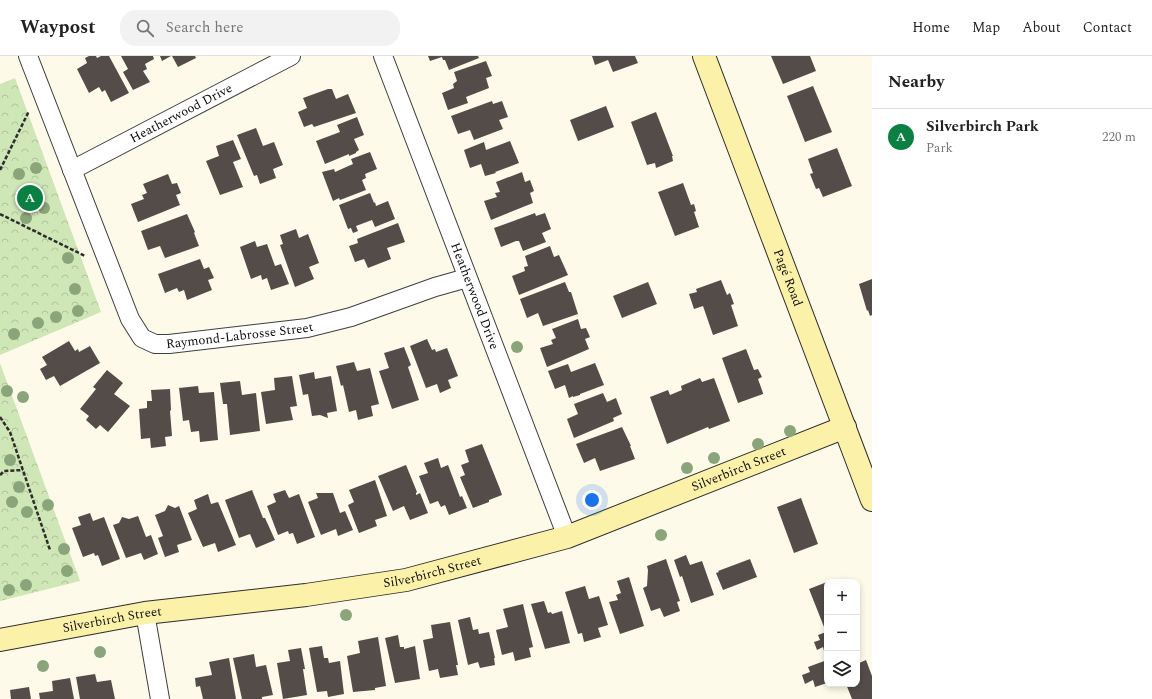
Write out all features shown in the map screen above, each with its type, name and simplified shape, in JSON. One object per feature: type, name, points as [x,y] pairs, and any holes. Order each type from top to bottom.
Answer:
[{"type":"street","name":"Raymond-Labrosse Street","points":[[28,56],[109,268],[130,319],[142,338],[155,344],[169,344],[307,328],[351,317],[435,287],[467,278]]},
{"type":"street","name":"Heatherwood Drive","points":[[72,170],[291,56]]},
{"type":"street","name":"Heatherwood Drive","points":[[383,56],[567,537]]},
{"type":"street","name":"Pagé Road","points":[[704,56],[872,500]]},
{"type":"street","name":"Silverbirch Street","points":[[0,640],[145,613],[306,595],[406,580],[567,537],[845,427]]},
{"type":"street","points":[[145,613],[160,699]]},
{"type":"path","points":[[0,170],[40,88]]},
{"type":"path","points":[[0,214],[109,268]]},
{"type":"path","points":[[0,417],[10,432],[50,550]]},
{"type":"path","points":[[0,475],[4,471],[23,470]]},
{"type":"green space","points":[[15,78],[101,312],[0,355],[0,84]]},
{"type":"green space","points":[[0,363],[80,581],[0,601]]},
{"type":"building","points":[[89,56],[96,56],[97,58],[101,56],[109,56],[129,93],[111,102],[105,90],[102,92],[99,87],[89,93],[77,69],[87,63],[85,58]]},
{"type":"building","points":[[121,56],[153,56],[154,59],[145,64],[147,69],[143,71],[150,82],[133,90],[123,72],[128,69]]},
{"type":"building","points":[[160,56],[171,56],[162,61]]},
{"type":"building","points":[[172,56],[195,56],[196,58],[178,67]]},
{"type":"building","points":[[428,56],[478,56],[479,58],[449,70],[445,60],[443,60],[442,57],[430,61]]},
{"type":"building","points":[[592,56],[635,56],[638,63],[613,72],[608,60],[595,65]]},
{"type":"building","points":[[771,56],[810,56],[816,71],[783,84]]},
{"type":"building","points":[[486,61],[492,76],[486,78],[489,88],[466,97],[468,103],[448,110],[442,93],[454,88],[453,84],[457,81],[454,72]]},
{"type":"building","points":[[813,86],[832,132],[805,142],[787,96]]},
{"type":"building","points":[[332,89],[336,99],[348,94],[356,113],[314,127],[312,124],[304,127],[298,112],[307,108],[303,98]]},
{"type":"building","points":[[492,101],[493,104],[502,101],[508,117],[499,120],[503,129],[474,140],[470,130],[458,134],[451,116]]},
{"type":"building","points":[[606,106],[614,127],[578,141],[570,120]]},
{"type":"building","points":[[656,112],[673,156],[673,161],[656,168],[655,163],[647,165],[631,122]]},
{"type":"building","points":[[357,117],[364,135],[354,139],[359,150],[349,156],[349,154],[325,164],[316,141],[340,132],[337,125]]},
{"type":"building","points":[[256,128],[263,146],[274,142],[283,165],[273,169],[276,178],[260,184],[257,175],[254,176],[237,135]]},
{"type":"building","points":[[233,140],[241,159],[233,162],[243,187],[220,195],[206,161],[219,156],[216,146]]},
{"type":"building","points":[[510,141],[519,163],[485,176],[481,164],[470,168],[464,150],[484,142],[486,150]]},
{"type":"building","points":[[837,148],[852,186],[823,197],[819,188],[816,189],[810,174],[813,173],[808,159]]},
{"type":"building","points":[[370,152],[377,169],[365,174],[366,178],[362,180],[366,190],[340,200],[339,198],[333,201],[322,172],[334,169],[335,172],[353,164],[351,159]]},
{"type":"building","points":[[522,172],[525,182],[530,180],[534,191],[530,193],[533,203],[491,220],[484,201],[497,197],[495,193],[500,192],[496,182]]},
{"type":"building","points":[[168,174],[172,184],[177,183],[181,193],[176,195],[180,205],[138,222],[131,204],[144,199],[142,195],[147,193],[143,184]]},
{"type":"building","points":[[683,183],[691,205],[694,204],[696,211],[694,212],[699,227],[675,236],[658,192]]},
{"type":"building","points":[[370,193],[376,206],[388,201],[395,219],[375,227],[372,220],[356,226],[358,231],[353,233],[351,228],[348,229],[339,205]]},
{"type":"building","points":[[535,213],[536,216],[545,213],[551,229],[542,233],[546,242],[523,251],[519,241],[501,247],[494,228]]},
{"type":"building","points":[[187,214],[199,246],[165,258],[160,246],[148,250],[141,231]]},
{"type":"building","points":[[398,223],[405,242],[387,248],[391,259],[368,268],[364,259],[355,262],[349,246],[358,243],[357,239]]},
{"type":"building","points":[[296,229],[299,238],[308,234],[319,263],[309,267],[314,279],[295,287],[280,245],[283,244],[280,235]]},
{"type":"building","points":[[255,241],[257,247],[267,244],[275,266],[281,264],[289,284],[271,290],[267,278],[262,280],[261,275],[251,279],[240,247]]},
{"type":"building","points":[[550,246],[554,257],[559,255],[568,275],[519,295],[512,276],[525,271],[524,267],[528,266],[525,256]]},
{"type":"building","points":[[200,259],[204,269],[209,267],[214,278],[208,280],[212,290],[187,300],[184,290],[179,292],[177,288],[165,293],[158,274]]},
{"type":"building","points":[[872,279],[872,315],[870,316],[868,310],[867,311],[859,284]]},
{"type":"building","points":[[721,280],[727,295],[730,293],[734,304],[731,305],[738,326],[713,335],[703,306],[694,309],[689,294],[697,292],[696,289]]},
{"type":"building","points":[[565,282],[569,292],[571,292],[578,314],[543,326],[538,313],[527,318],[520,299]]},
{"type":"building","points":[[648,282],[657,304],[622,318],[613,296]]},
{"type":"building","points":[[578,319],[581,329],[586,328],[590,337],[585,339],[589,349],[547,367],[540,348],[553,344],[551,340],[556,338],[552,329]]},
{"type":"building","points":[[427,339],[432,350],[435,349],[436,352],[447,348],[458,376],[448,380],[451,388],[440,393],[437,384],[426,388],[410,346]]},
{"type":"building","points":[[69,341],[75,351],[78,349],[79,352],[90,346],[100,363],[60,386],[54,376],[46,380],[40,369],[47,365],[42,357]]},
{"type":"building","points":[[404,347],[411,365],[408,367],[419,400],[392,409],[379,371],[389,368],[384,353]]},
{"type":"building","points":[[746,349],[754,370],[758,369],[762,377],[758,379],[763,394],[738,403],[722,358]]},
{"type":"building","points":[[354,362],[357,371],[370,368],[379,404],[371,406],[373,416],[358,420],[356,410],[349,412],[343,385],[341,386],[336,366]]},
{"type":"building","points":[[595,363],[604,385],[569,398],[565,385],[555,389],[548,371],[568,364],[571,372]]},
{"type":"building","points":[[107,370],[123,383],[114,394],[130,406],[108,432],[100,425],[96,429],[86,420],[89,416],[80,409],[96,389],[93,387]]},
{"type":"building","points":[[314,372],[315,379],[331,376],[337,411],[327,413],[328,418],[320,415],[312,416],[308,394],[303,395],[299,375]]},
{"type":"building","points":[[292,376],[297,406],[290,407],[293,420],[266,424],[261,392],[275,390],[274,378]]},
{"type":"building","points":[[700,378],[702,382],[714,378],[730,421],[709,429],[708,427],[667,444],[650,397],[668,390],[670,395],[682,390],[681,386]]},
{"type":"building","points":[[240,381],[242,395],[256,393],[260,431],[230,435],[227,404],[223,404],[220,383]]},
{"type":"building","points":[[198,386],[199,393],[214,392],[218,440],[200,442],[199,431],[191,432],[189,420],[183,421],[179,388]]},
{"type":"building","points":[[170,389],[172,436],[165,437],[166,446],[151,448],[150,438],[141,439],[139,409],[147,408],[147,401],[152,401],[151,390]]},
{"type":"building","points":[[603,393],[607,402],[616,398],[622,414],[613,418],[614,421],[574,438],[567,419],[578,414],[574,404]]},
{"type":"building","points":[[622,427],[635,459],[600,471],[595,458],[584,463],[576,444]]},
{"type":"building","points":[[482,444],[502,495],[473,508],[460,477],[465,475],[461,465],[469,462],[465,450]]},
{"type":"building","points":[[438,458],[441,468],[448,465],[460,497],[462,496],[467,508],[449,515],[445,505],[441,507],[438,501],[430,504],[419,476],[428,473],[424,463]]},
{"type":"building","points":[[406,465],[417,492],[416,495],[420,493],[428,513],[410,520],[404,506],[393,511],[378,476]]},
{"type":"building","points":[[375,480],[387,516],[375,520],[377,526],[359,533],[348,505],[354,502],[349,490]]},
{"type":"building","points":[[252,490],[263,518],[265,518],[275,540],[256,548],[250,534],[239,538],[225,500]]},
{"type":"building","points":[[285,490],[289,498],[299,494],[315,537],[297,544],[293,533],[289,534],[288,531],[278,535],[267,506],[276,502],[273,494]]},
{"type":"building","points":[[316,493],[333,493],[340,513],[345,511],[353,530],[338,536],[336,529],[321,535],[308,502],[318,498]]},
{"type":"building","points":[[208,494],[211,504],[218,502],[236,545],[218,552],[215,543],[203,547],[188,513],[197,509],[194,500]]},
{"type":"building","points":[[801,498],[818,544],[794,553],[777,507]]},
{"type":"building","points":[[168,505],[175,508],[179,506],[192,540],[177,545],[179,552],[165,557],[158,538],[163,536],[155,515],[165,511]]},
{"type":"building","points":[[90,513],[93,521],[104,517],[120,559],[102,566],[98,555],[95,556],[94,553],[83,557],[72,528],[81,525],[78,517]]},
{"type":"building","points":[[138,516],[146,537],[151,535],[158,554],[144,560],[141,553],[126,558],[113,525],[119,523],[122,517],[129,519]]},
{"type":"building","points":[[686,555],[690,565],[702,561],[714,595],[691,603],[682,576],[680,577],[674,560]]},
{"type":"building","points":[[666,559],[680,601],[677,602],[680,611],[664,617],[660,608],[651,611],[643,588],[647,586],[647,566]]},
{"type":"building","points":[[750,559],[757,577],[723,590],[716,573]]},
{"type":"building","points":[[629,577],[644,626],[620,634],[609,602],[618,600],[616,595],[621,593],[617,581]]},
{"type":"building","points":[[824,583],[824,627],[809,589]]},
{"type":"building","points":[[585,586],[589,599],[599,596],[608,625],[598,628],[601,637],[584,642],[582,633],[578,634],[565,592]]},
{"type":"building","points":[[544,601],[548,613],[551,612],[552,614],[562,611],[570,643],[545,649],[531,604]]},
{"type":"building","points":[[523,604],[533,647],[529,648],[531,657],[515,661],[513,652],[502,655],[496,630],[508,627],[503,609]]},
{"type":"building","points":[[470,617],[473,630],[478,629],[479,634],[489,632],[495,658],[495,665],[480,668],[478,662],[468,665],[458,620]]},
{"type":"building","points":[[450,622],[458,665],[456,665],[458,675],[440,678],[438,669],[429,671],[423,640],[433,638],[431,625]]},
{"type":"building","points":[[824,633],[824,651],[823,647],[817,650],[814,642],[820,640],[818,635]]},
{"type":"building","points":[[398,635],[400,647],[404,647],[404,649],[415,646],[420,679],[395,683],[385,638]]},
{"type":"building","points":[[378,637],[386,686],[375,688],[375,690],[353,692],[347,656],[360,653],[358,641]]},
{"type":"building","points":[[322,646],[324,658],[328,658],[329,663],[340,661],[344,694],[328,697],[327,691],[317,692],[309,648]]},
{"type":"building","points":[[301,648],[305,669],[303,669],[307,695],[283,699],[277,663],[290,661],[288,650]]},
{"type":"building","points":[[254,654],[256,667],[266,665],[273,695],[262,697],[262,699],[242,699],[233,658]]},
{"type":"building","points":[[229,658],[236,699],[203,699],[200,686],[196,687],[195,678],[212,675],[209,662]]},
{"type":"building","points":[[866,660],[872,676],[872,699],[852,699],[847,687],[860,687],[860,663]]},
{"type":"building","points":[[824,661],[824,684],[815,687],[813,680],[805,684],[802,675],[810,672],[808,667]]},
{"type":"building","points":[[95,674],[97,682],[111,680],[115,699],[80,699],[76,677]]},
{"type":"building","points":[[70,678],[74,699],[40,699],[39,693],[53,691],[52,681]]},
{"type":"building","points":[[29,687],[31,699],[11,699],[10,690]]},
{"type":"place","name":"Silverbirch Park","points":[[30,198]]}]
